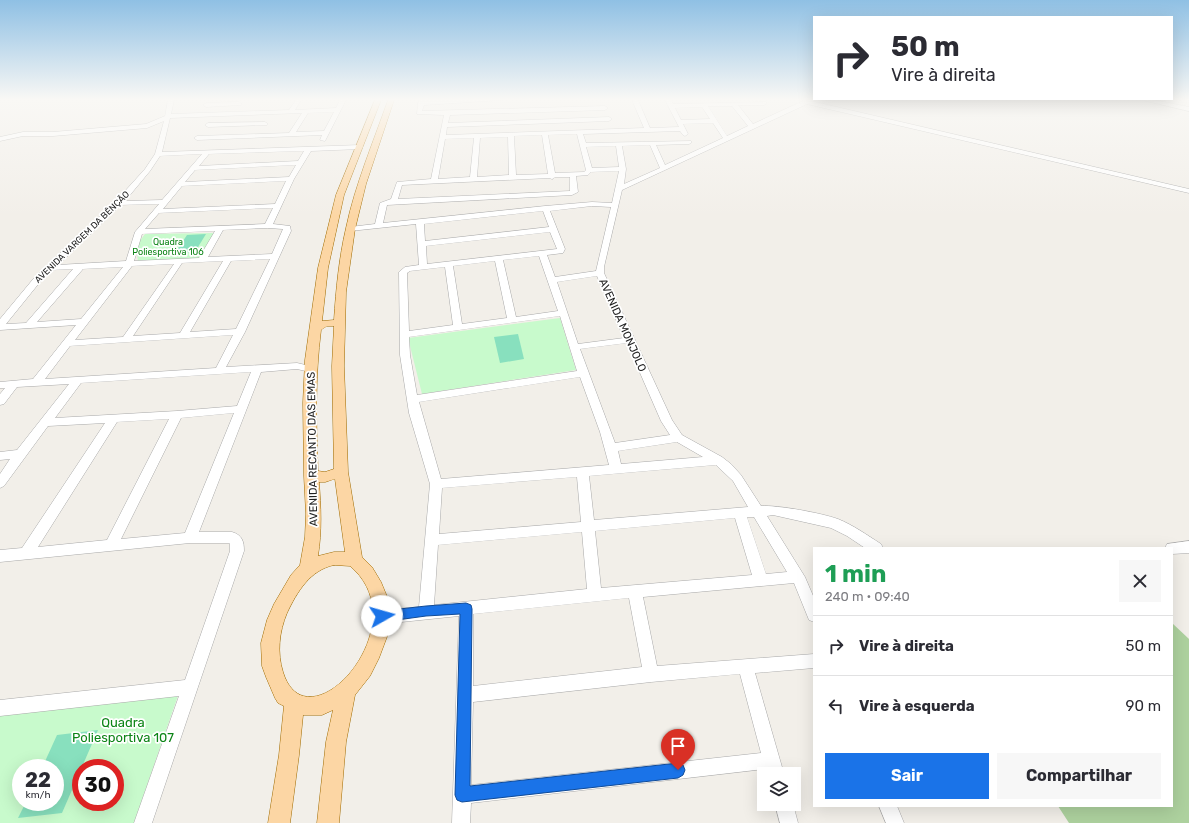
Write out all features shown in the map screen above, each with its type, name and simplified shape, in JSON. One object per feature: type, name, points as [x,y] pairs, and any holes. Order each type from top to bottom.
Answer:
[{"type":"main road","name":"AVENIDA RECANTO DAS EMAS","points":[[308,568],[314,537],[309,403],[315,329],[323,268],[340,195],[363,138]]},
{"type":"main road","points":[[354,560],[341,472],[338,366],[339,324],[341,296],[350,229],[362,184],[378,138]]},
{"type":"main road","points":[[362,184],[361,181],[349,181],[347,178],[351,175],[360,176],[366,172]]},
{"type":"main road","points":[[320,296],[328,298],[341,296]]},
{"type":"main road","points":[[315,329],[318,326],[329,322],[339,324]]},
{"type":"main road","points":[[311,476],[325,477],[341,472]]},
{"type":"main road","points":[[330,559],[354,560],[360,565],[375,585],[382,616],[369,660],[358,678],[346,692],[335,700],[319,705],[309,706],[294,702],[285,697],[274,675],[270,660],[270,640],[272,628],[283,602],[298,578],[308,568],[330,559]]},
{"type":"main road","points":[[328,823],[336,742],[346,692]]},
{"type":"main road","points":[[279,823],[289,755],[294,702]]},
{"type":"street","name":"AVENIDA VARGEM DA BÊNÇÃO","points":[[0,326],[49,268],[119,203],[148,170],[158,154],[163,138]]},
{"type":"street","points":[[190,146],[197,138]]},
{"type":"street","points":[[158,154],[190,146],[241,138]]},
{"type":"street","points":[[319,147],[324,138]]},
{"type":"street","points":[[434,181],[442,138]]},
{"type":"street","points":[[473,180],[477,138]]},
{"type":"street","points":[[511,138],[513,178]]},
{"type":"street","points":[[546,138],[552,177]]},
{"type":"street","points":[[582,138],[589,170]]},
{"type":"street","points":[[687,138],[698,153]]},
{"type":"street","points":[[961,138],[1189,191]]},
{"type":"street","points":[[619,189],[726,139]]},
{"type":"street","points":[[584,146],[689,142]]},
{"type":"street","points":[[652,143],[664,168]]},
{"type":"street","name":"AVENIDA MONJOLO","points":[[619,144],[623,178],[615,205],[600,273],[667,421],[678,438],[718,460],[737,478],[798,577],[813,613]]},
{"type":"street","points":[[190,146],[206,152],[319,147],[360,147]]},
{"type":"street","points":[[268,226],[291,179],[309,148]]},
{"type":"street","points":[[37,382],[129,264],[139,232],[206,152]]},
{"type":"street","points":[[194,168],[300,163]]},
{"type":"street","points":[[350,229],[420,222],[490,196],[513,178],[573,176],[586,174],[589,170],[623,169]]},
{"type":"street","points":[[378,226],[384,203],[394,201],[573,193],[573,176]]},
{"type":"street","points":[[623,178],[634,181]]},
{"type":"street","points":[[180,184],[291,179]]},
{"type":"street","points":[[394,201],[399,183],[473,180],[490,196],[545,208],[592,204],[615,205]]},
{"type":"street","points":[[119,203],[164,202]]},
{"type":"street","points":[[157,211],[277,206]]},
{"type":"street","points":[[426,611],[436,484],[415,412],[414,399],[405,355],[403,272],[408,269],[561,250],[545,208]]},
{"type":"street","points":[[420,222],[423,267]]},
{"type":"street","points":[[139,232],[268,226],[284,227],[287,231],[240,332],[219,371]]},
{"type":"street","points":[[202,260],[221,228]]},
{"type":"street","points":[[421,244],[554,229]]},
{"type":"street","points":[[542,253],[553,280],[584,373],[612,448],[616,468]]},
{"type":"street","points":[[49,268],[276,256]]},
{"type":"street","points":[[498,258],[512,320]]},
{"type":"street","points":[[183,336],[228,259]]},
{"type":"street","points":[[126,339],[179,262]]},
{"type":"street","points":[[449,264],[458,327]]},
{"type":"street","points":[[30,325],[80,267]]},
{"type":"street","points":[[553,280],[600,273]]},
{"type":"street","points":[[404,335],[564,314]]},
{"type":"street","points":[[0,326],[85,322]]},
{"type":"street","points":[[68,343],[240,332]]},
{"type":"street","points":[[575,347],[630,340]]},
{"type":"street","points":[[0,385],[311,365]]},
{"type":"street","points":[[190,538],[257,369]]},
{"type":"street","points":[[414,399],[584,373]]},
{"type":"street","points":[[0,483],[20,454],[78,380]]},
{"type":"street","points":[[0,401],[14,384]]},
{"type":"street","points":[[45,422],[177,415],[240,409]]},
{"type":"street","points":[[111,546],[177,415]]},
{"type":"street","points":[[26,554],[114,418]]},
{"type":"street","points":[[612,448],[678,438]]},
{"type":"street","points":[[0,456],[20,454]]},
{"type":"street","points":[[436,484],[718,460]]},
{"type":"street","points":[[582,471],[595,595]]},
{"type":"street","points":[[432,540],[781,511],[834,523],[852,532],[874,547]]},
{"type":"street","points":[[740,514],[761,580]]},
{"type":"street","points":[[0,556],[190,538],[232,537],[237,542],[237,551],[143,823]]},
{"type":"street","points":[[1173,548],[1189,547]]},
{"type":"street","points":[[382,616],[798,577]]},
{"type":"street","points":[[635,592],[651,674]]},
{"type":"street","points":[[461,823],[466,695],[466,609]]},
{"type":"street","points":[[466,695],[651,674],[813,661]]},
{"type":"street","points":[[745,666],[773,767]]},
{"type":"street","points":[[0,708],[189,687]]},
{"type":"street","points":[[462,795],[757,768]]},
{"type":"street","points":[[888,807],[895,823]]},
{"type":"street","points":[[786,811],[789,823]]},
{"type":"green space","name":"Quadra Poliesportiva 106","points":[[215,233],[200,259],[138,261],[136,246],[145,234]]},
{"type":"green space","points":[[206,234],[195,252],[175,253],[187,235]]},
{"type":"green space","points":[[560,318],[576,370],[422,394],[408,338]]},
{"type":"green space","points":[[518,334],[524,359],[500,363],[494,337]]},
{"type":"green space","points":[[1173,624],[1189,639],[1189,823],[1069,823],[1059,807],[1173,807]]},
{"type":"green space","name":"Quadra Poliesportiva 107","points":[[182,684],[134,823],[0,823],[0,701]]},
{"type":"green space","points":[[98,730],[85,759],[72,759],[72,790],[64,808],[64,759],[46,759],[57,735]]},
{"type":"green space","points":[[22,811],[63,811],[62,813],[18,818]]},
{"type":"route","points":[[382,616],[426,611],[466,609],[466,695],[462,795],[678,770]]}]
